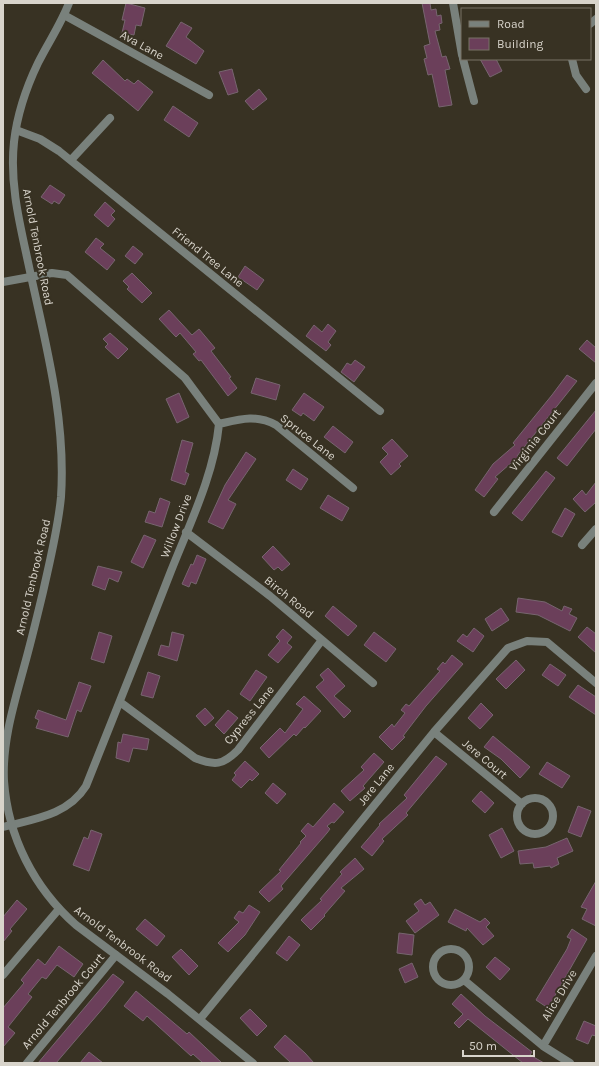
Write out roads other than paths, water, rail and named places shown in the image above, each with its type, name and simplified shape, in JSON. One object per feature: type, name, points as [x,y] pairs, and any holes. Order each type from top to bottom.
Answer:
[{"type":"street","name":"Arnold Tenbrook Road","points":[[69,3],[28,87],[16,130],[13,162],[15,194],[57,399],[62,448],[62,478],[58,521],[50,564],[7,734],[4,779],[12,825],[27,863],[47,894],[59,909],[76,925],[200,1019],[252,1063]]},
{"type":"street","points":[[453,3],[461,49]]},
{"type":"street","name":"Ava Lane","points":[[64,15],[209,95]]},
{"type":"street","points":[[463,60],[474,101]]},
{"type":"street","points":[[572,60],[576,75],[586,89]]},
{"type":"street","points":[[71,160],[110,118]]},
{"type":"street","name":"Friend Tree Lane","points":[[16,130],[40,139],[71,160],[380,411]]},
{"type":"street","points":[[3,282],[60,272],[67,275],[78,283],[185,378],[219,424]]},
{"type":"street","name":"Virginia Court","points":[[494,512],[596,383]]},
{"type":"street","name":"Spruce Lane","points":[[219,424],[254,418],[264,419],[276,426],[353,488]]},
{"type":"street","name":"Willow Drive","points":[[3,828],[60,811],[80,795],[86,786],[206,482],[215,454],[219,424]]},
{"type":"street","points":[[582,545],[596,529]]},
{"type":"street","name":"Birch Road","points":[[186,532],[270,596],[373,683]]},
{"type":"street","name":"Cypress Lane","points":[[120,702],[195,758],[208,764],[222,763],[229,759],[238,750],[322,640]]},
{"type":"street","name":"Jere Lane","points":[[200,1019],[434,732],[508,648],[527,641],[546,642],[596,683]]},
{"type":"street","name":"Jere Court","points":[[434,732],[522,804]]},
{"type":"street","points":[[538,798],[548,803],[554,814],[552,825],[548,830],[537,834],[531,834],[521,827],[517,816],[522,804],[526,800],[538,798]]},
{"type":"street","points":[[3,975],[59,909]]},
{"type":"street","points":[[452,949],[462,953],[469,963],[469,969],[464,980],[453,985],[442,982],[435,973],[434,962],[436,957],[446,950],[452,949]]},
{"type":"street","name":"Arnold Tenbrook Court","points":[[27,1063],[116,955]]},
{"type":"street","name":"Alice Drive","points":[[543,1046],[596,956]]},
{"type":"street","points":[[464,980],[543,1046],[570,1063]]}]
